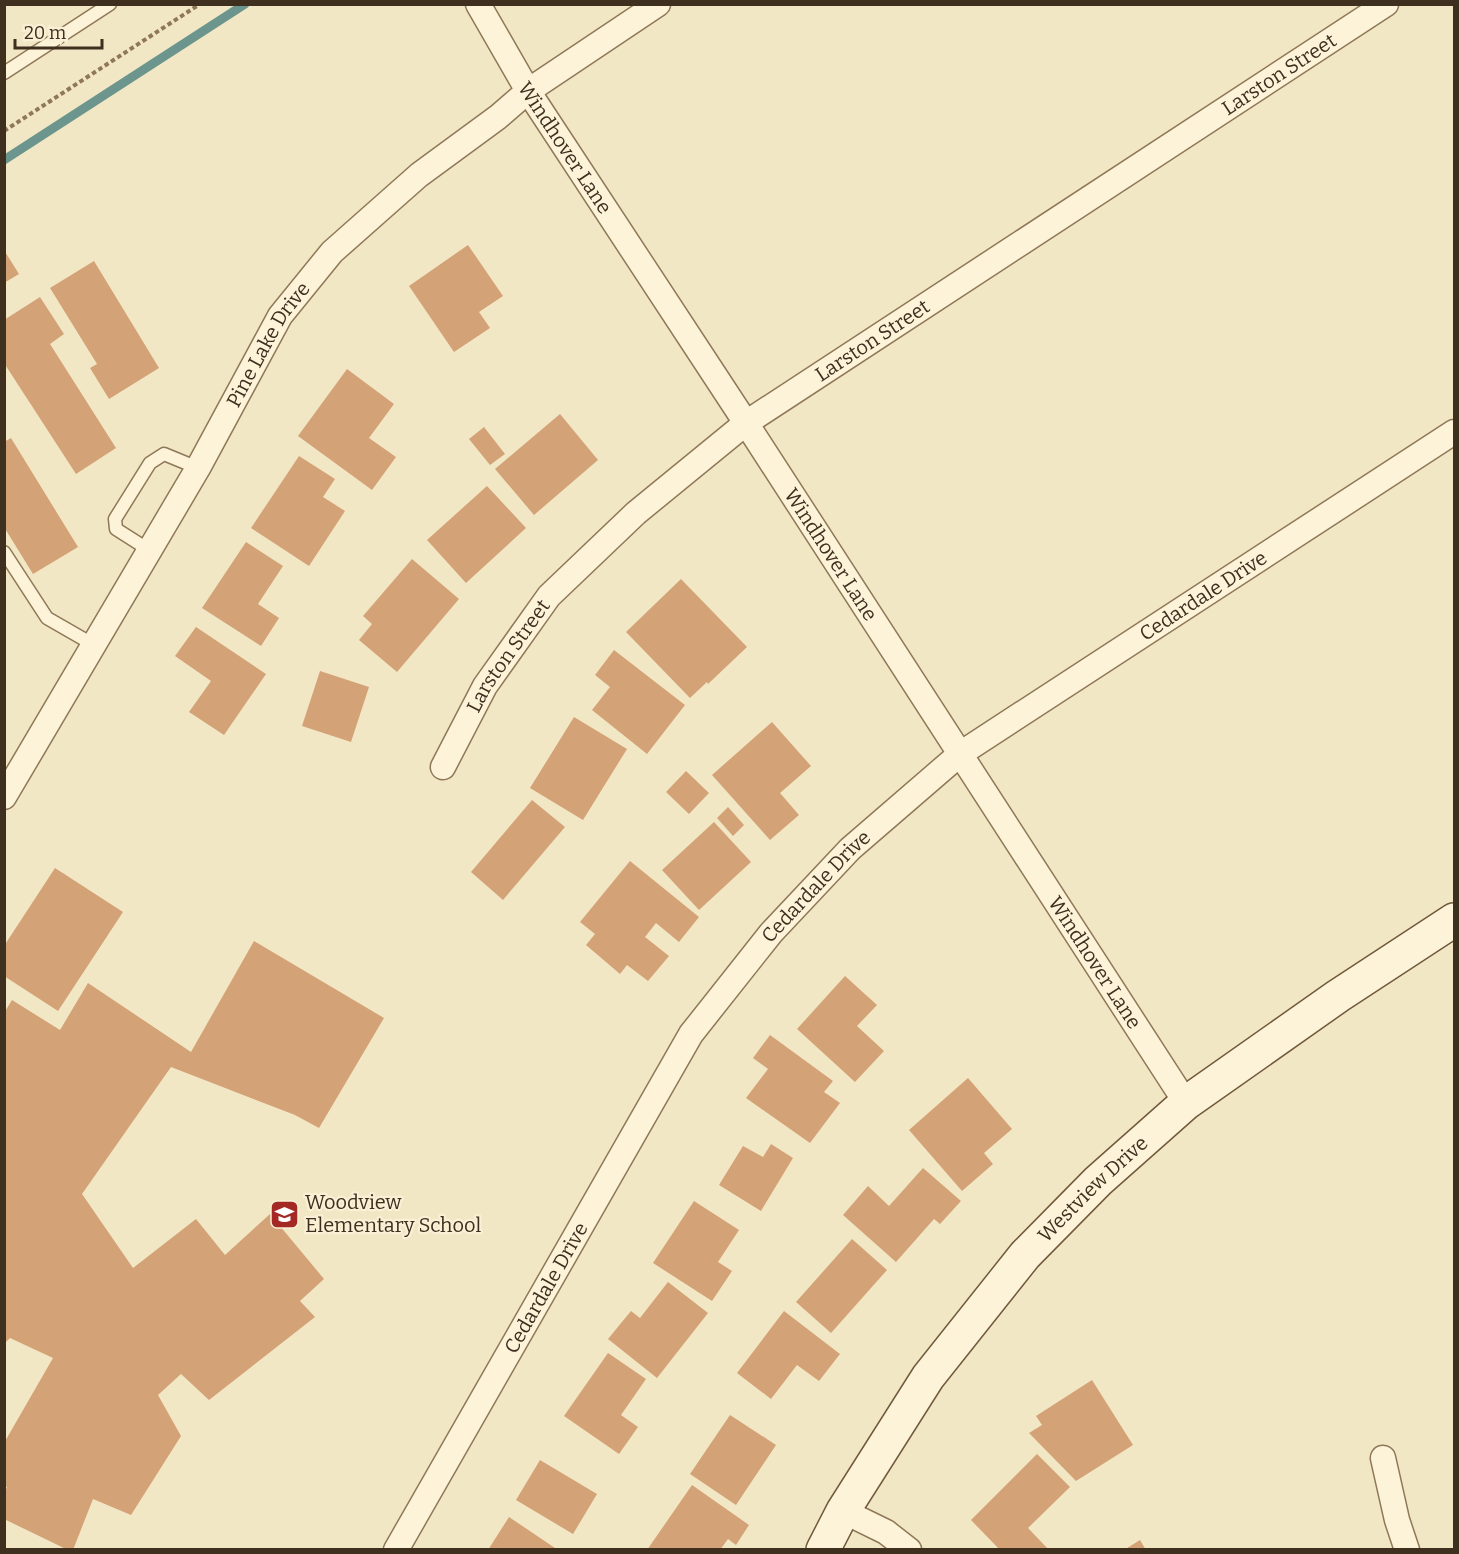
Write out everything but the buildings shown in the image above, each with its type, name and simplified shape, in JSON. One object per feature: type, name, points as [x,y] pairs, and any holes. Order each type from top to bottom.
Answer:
[{"type":"main road","name":"Westview Drive","points":[[822,1550],[843,1511],[928,1377],[1025,1255],[1098,1181],[1186,1103],[1338,996],[1455,920]]},
{"type":"street","name":"Windhover Lane","points":[[478,4],[528,91],[1186,1103]]},
{"type":"street","name":"Pine Lake Drive","points":[[4,797],[198,468],[280,316],[332,252],[419,175],[498,117],[528,91],[658,4]]},
{"type":"street","name":"Larston Street","points":[[443,767],[485,686],[549,596],[636,513],[746,423],[1386,4]]},
{"type":"street","name":"Cedardale Drive","points":[[396,1550],[691,1034],[771,933],[850,849],[960,754],[1455,432]]},
{"type":"street","points":[[1383,1458],[1397,1520],[1407,1550]]},
{"type":"street","points":[[843,1511],[886,1532],[909,1550]]},
{"type":"lane","points":[[4,73],[110,4]]},
{"type":"lane","points":[[149,550],[116,529],[115,519],[150,463],[164,454],[198,468]]},
{"type":"lane","points":[[4,552],[47,618],[94,645]]},
{"type":"path","points":[[4,131],[200,4]]},
{"type":"waterway","points":[[4,160],[245,4]]},
{"type":"place","name":"Woodview Elementary School","points":[[284,1214]]}]
